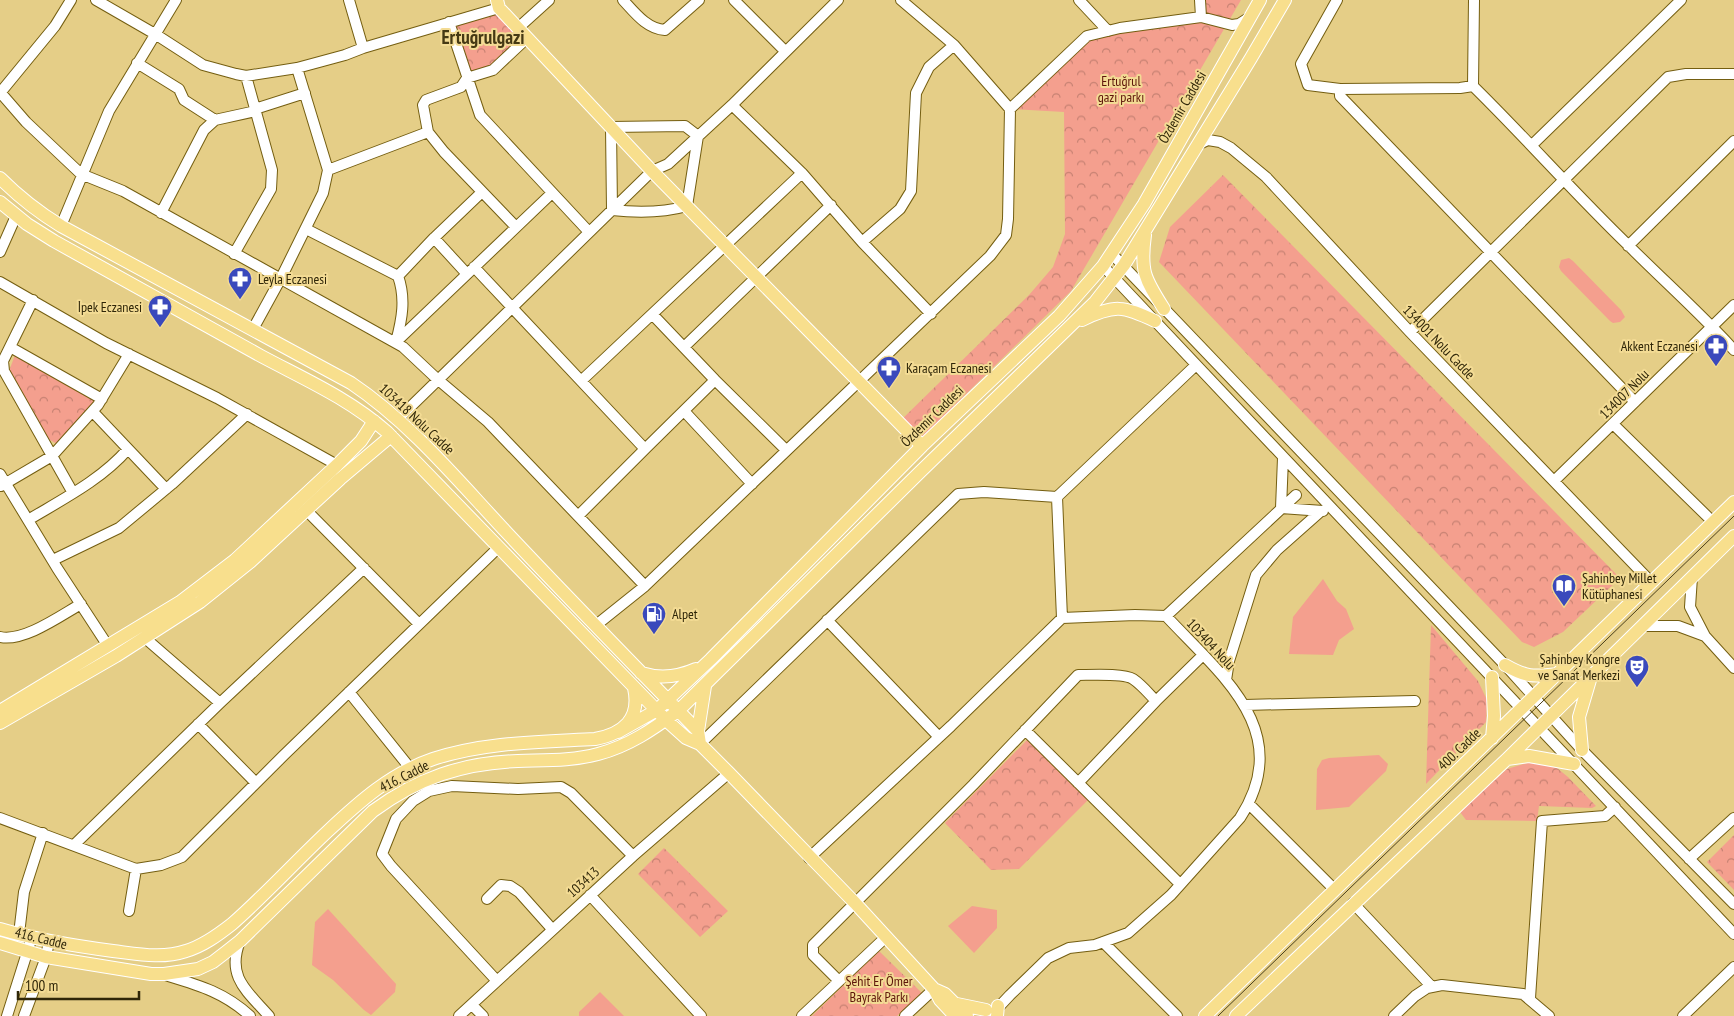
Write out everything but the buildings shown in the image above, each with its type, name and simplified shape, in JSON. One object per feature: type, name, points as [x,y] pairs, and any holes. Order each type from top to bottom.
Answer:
[{"type":"main road","name":"Özdemir Caddesi","points":[[0,929],[71,946],[160,956],[186,951],[215,937],[244,914],[359,801],[410,768],[434,759],[494,745],[595,739],[662,715],[668,700],[922,446],[1059,316],[1103,266],[1158,180],[1260,0]]},
{"type":"main road","points":[[678,711],[1095,302],[1124,265],[1285,0]]},
{"type":"main road","points":[[498,4],[527,38],[652,171],[922,446]]},
{"type":"main road","name":"103418 Nolu Cadde","points":[[0,178],[16,195],[61,226],[352,383],[376,400],[424,444],[595,626],[698,731]]},
{"type":"main road","points":[[0,202],[16,216],[54,241],[272,362],[328,390],[365,413],[391,436],[634,688],[686,738],[700,744],[729,773],[886,936],[934,989],[945,994],[956,1010],[967,1016]]},
{"type":"main road","points":[[1146,229],[1142,261],[1147,282],[1164,309]]},
{"type":"main road","points":[[1074,324],[1099,312],[1118,308],[1131,310],[1155,321]]},
{"type":"main road","points":[[0,711],[180,602],[236,560],[361,441],[374,421]]},
{"type":"main road","points":[[0,724],[145,638],[200,602],[250,562],[340,479],[391,436]]},
{"type":"main road","name":"400. Cadde","points":[[1205,1016],[1734,502]]},
{"type":"main road","points":[[1236,1016],[1507,759],[1734,536]]},
{"type":"main road","points":[[640,672],[663,677],[679,675],[696,669],[711,659]]},
{"type":"main road","points":[[1505,665],[1527,675],[1557,674]]},
{"type":"main road","points":[[1582,750],[1579,717],[1591,676]]},
{"type":"main road","points":[[1492,677],[1494,716],[1492,738]]},
{"type":"main road","points":[[700,744],[698,731],[705,686]]},
{"type":"main road","points":[[618,732],[627,724],[633,714],[636,702],[634,688]]},
{"type":"main road","name":"416. Cadde","points":[[0,943],[46,957],[151,974],[198,969],[213,962],[240,941],[372,811],[394,795],[431,777],[468,766],[590,756],[628,744],[648,732],[662,715],[678,711]]},
{"type":"main road","points":[[648,732],[681,733]]},
{"type":"main road","points":[[1507,759],[1529,756],[1574,764]]},
{"type":"main road","points":[[956,1010],[991,1013]]},
{"type":"street","points":[[71,0],[55,26],[0,93],[26,122],[82,174],[123,191],[396,342],[488,422],[645,586]]},
{"type":"street","points":[[96,0],[155,34],[202,65],[246,76],[297,68],[345,55],[449,22],[498,4]]},
{"type":"street","points":[[61,226],[109,111],[176,0]]},
{"type":"street","points":[[349,0],[363,48]]},
{"type":"street","points":[[518,28],[549,0]]},
{"type":"street","points":[[623,0],[655,30],[665,30],[699,0]]},
{"type":"street","points":[[734,0],[785,51]]},
{"type":"street","points":[[398,419],[652,171],[668,164],[732,105],[838,0]]},
{"type":"street","points":[[595,626],[645,586],[990,256],[1006,235],[1010,109],[954,45],[901,0]]},
{"type":"street","points":[[1079,0],[1108,31]]},
{"type":"street","points":[[1200,0],[1200,17]]},
{"type":"street","points":[[1337,0],[1301,64],[1308,85],[1340,88],[1460,88],[1473,86]]},
{"type":"street","points":[[1474,0],[1473,86],[1628,246],[1712,326],[1734,350]]},
{"type":"street","points":[[1532,145],[1681,0]]},
{"type":"street","points":[[1010,109],[1087,36],[1120,28],[1200,17],[1226,25],[1239,24],[1250,16]]},
{"type":"street","points":[[449,22],[480,115],[589,232]]},
{"type":"street","points":[[1226,25],[1232,34],[1233,47]]},
{"type":"street","points":[[516,227],[444,152],[428,132],[423,105],[426,100],[461,87],[468,78],[493,70],[527,38]]},
{"type":"street","points":[[862,242],[900,209],[911,191],[916,93],[929,67],[954,45]]},
{"type":"street","points":[[138,63],[179,89],[184,100],[215,120]]},
{"type":"street","points":[[253,329],[323,193],[328,170],[297,68]]},
{"type":"street","points":[[1410,332],[1668,77],[1686,74],[1734,74]]},
{"type":"street","points":[[234,254],[271,189],[272,180],[272,170],[246,76]]},
{"type":"street","points":[[1340,88],[1340,96],[1635,402]]},
{"type":"street","points":[[161,213],[204,130],[215,120],[255,110],[305,93]]},
{"type":"street","points":[[732,105],[802,173],[862,242],[930,314]]},
{"type":"street","points":[[612,210],[611,127],[685,126],[698,136]]},
{"type":"street","points":[[328,170],[428,132]]},
{"type":"street","points":[[612,210],[652,212],[687,206],[698,136]]},
{"type":"street","name":"134001 Nolu Cadde","points":[[1197,145],[1208,140],[1220,142],[1231,148],[1266,178],[1410,332],[1651,582]]},
{"type":"street","points":[[1628,246],[1734,140]]},
{"type":"street","points":[[581,381],[802,173]]},
{"type":"street","points":[[398,276],[482,192]]},
{"type":"street","points":[[396,342],[552,193]]},
{"type":"street","points":[[684,346],[831,205]]},
{"type":"street","points":[[0,252],[16,216]]},
{"type":"street","points":[[306,228],[398,276],[403,290],[404,307],[396,342]]},
{"type":"street","points":[[434,238],[512,308],[645,449]]},
{"type":"street","points":[[1112,254],[1505,665],[1582,750],[1734,904]]},
{"type":"street","points":[[1103,266],[1734,934]]},
{"type":"street","points":[[0,282],[106,343],[247,414],[337,465]]},
{"type":"street","points":[[33,300],[3,361],[4,371],[73,493]]},
{"type":"street","name":"134007 Nolu","points":[[1554,481],[1734,305]]},
{"type":"street","points":[[653,315],[786,450]]},
{"type":"street","points":[[10,347],[102,399]]},
{"type":"street","points":[[108,646],[2,481],[52,456],[93,412],[129,354]]},
{"type":"street","points":[[700,744],[958,494],[984,492],[1057,497],[1196,365]]},
{"type":"street","points":[[578,516],[715,380]]},
{"type":"street","points":[[684,411],[752,484]]},
{"type":"street","points":[[93,412],[166,489]]},
{"type":"street","points":[[53,560],[119,528],[166,489],[247,414]]},
{"type":"street","points":[[1613,424],[1713,522]]},
{"type":"street","points":[[28,520],[73,493],[114,464],[128,449]]},
{"type":"street","points":[[1281,508],[1283,458]]},
{"type":"street","points":[[1166,616],[1296,495]]},
{"type":"street","points":[[809,858],[939,737],[1062,618],[1057,497]]},
{"type":"street","points":[[1281,508],[1335,512]]},
{"type":"street","points":[[306,510],[419,624]]},
{"type":"street","points":[[1226,680],[1256,575],[1278,550],[1321,511]]},
{"type":"street","points":[[0,818],[136,869],[161,865],[182,857],[498,548]]},
{"type":"street","points":[[74,845],[220,702],[364,568]]},
{"type":"street","points":[[1692,577],[1690,607],[1705,636],[1734,668]]},
{"type":"street","points":[[0,637],[14,638],[30,633],[81,604]]},
{"type":"street","name":"103404 Nolu","points":[[991,1013],[1048,958],[1069,948],[1103,942],[1128,934],[1180,884],[1240,818],[1249,804],[1258,780],[1260,754],[1256,729],[1245,705],[1226,680],[1166,616],[1135,615],[1062,618]]},
{"type":"street","points":[[827,620],[939,737]]},
{"type":"street","points":[[1643,626],[1678,626],[1705,636]]},
{"type":"street","points":[[145,638],[220,702]]},
{"type":"street","points":[[1078,783],[1156,701],[1203,656]]},
{"type":"street","points":[[839,981],[813,955],[813,944],[973,785],[1078,675],[1096,674],[1129,677],[1156,701]]},
{"type":"street","points":[[349,692],[410,768]]},
{"type":"street","points":[[1245,705],[1415,701]]},
{"type":"street","points":[[198,724],[256,783]]},
{"type":"street","points":[[1025,730],[1180,884]]},
{"type":"street","name":"103413","points":[[459,1016],[633,856],[729,773]]},
{"type":"street","points":[[497,981],[390,866],[382,854],[396,819],[413,801],[429,791],[452,786],[518,789],[561,787],[571,793],[633,856]]},
{"type":"street","points":[[1249,804],[1334,890]]},
{"type":"street","points":[[1530,998],[1542,821],[1605,816],[1615,807]]},
{"type":"street","points":[[1689,859],[1734,818]]},
{"type":"street","points":[[18,934],[24,892],[43,833]]},
{"type":"street","points":[[129,911],[136,869]]},
{"type":"street","points":[[487,899],[501,885],[510,886],[519,892],[552,929]]},
{"type":"street","points":[[590,895],[701,1016]]},
{"type":"street","points":[[1353,903],[1432,987]]},
{"type":"street","points":[[802,1016],[886,936]]},
{"type":"street","points":[[5,1014],[12,1001],[32,937]]},
{"type":"street","points":[[12,1001],[26,1012],[46,957],[49,941]]},
{"type":"street","points":[[240,941],[235,955],[235,963],[241,985],[269,1016]]},
{"type":"street","points":[[1103,942],[1177,1016]]},
{"type":"street","points":[[1683,1016],[1734,967]]},
{"type":"street","name":"416. Cadde","points":[[164,974],[212,990],[227,998],[250,1016]]},
{"type":"street","points":[[1394,1016],[1426,988],[1442,985],[1523,994],[1549,1016]]},
{"type":"street","points":[[905,1016],[934,989]]},
{"type":"street","points":[[472,1004],[483,1016]]},
{"type":"green space","name":"Ertuğrul gazi parkı","points":[[1200,0],[1241,0],[1071,291],[917,442],[898,423],[1029,295],[1053,267],[1065,234],[1064,112],[1010,109],[1087,36],[1200,17]]},
{"type":"green space","points":[[499,8],[527,38],[493,70],[467,78],[449,22]]},
{"type":"green space","points":[[1223,175],[1620,578],[1563,632],[1534,647],[1522,642],[1159,262],[1170,227]]},
{"type":"green space","points":[[1569,258],[1621,310],[1625,317],[1620,322],[1613,323],[1610,321],[1561,271],[1559,267],[1561,260]]},
{"type":"green space","points":[[15,355],[95,401],[59,445],[44,434],[9,371]]},
{"type":"green space","points":[[1323,579],[1337,601],[1346,609],[1354,629],[1339,640],[1333,655],[1289,654],[1293,617]]},
{"type":"green space","points":[[1431,625],[1478,681],[1487,700],[1486,722],[1426,784]]},
{"type":"green space","points":[[1027,740],[1088,800],[1019,869],[991,870],[945,823]]},
{"type":"green space","points":[[1379,755],[1388,764],[1386,771],[1349,807],[1316,810],[1317,769],[1322,760]]},
{"type":"green space","points":[[1534,761],[1557,768],[1596,806],[1592,808],[1539,806],[1537,821],[1466,820],[1460,812],[1507,769]]},
{"type":"green space","points":[[1734,835],[1734,890],[1707,862]]},
{"type":"green space","points":[[664,848],[728,911],[700,937],[638,874]]},
{"type":"green space","points":[[972,906],[997,910],[997,928],[974,953],[948,926]]},
{"type":"green space","points":[[328,909],[396,984],[395,992],[371,1015],[333,980],[312,965],[315,922]]},
{"type":"green space","name":"Şehit Er Ömer Bayrak Parkı","points":[[879,951],[922,993],[897,1016],[812,1016]]},
{"type":"green space","points":[[600,992],[624,1016],[579,1016],[579,1012]]},
{"type":"tram line","points":[[1218,1016],[1734,516]]},
{"type":"place","name":"Leyla Eczanesi","points":[[240,300]]},
{"type":"place","name":"İpek Eczanesi","points":[[160,328]]},
{"type":"place","name":"Akkent Eczanesi","points":[[1716,367]]},
{"type":"place","name":"Karaçam Eczanesi","points":[[889,389]]},
{"type":"place","name":"Şahinbey Millet Kütüphanesi","points":[[1564,607]]},
{"type":"place","name":"Alpet","points":[[654,635]]},
{"type":"place","name":"Şahinbey Kongre ve Sanat Merkezi","points":[[1637,688]]},
{"type":"district","name":"Ertuğrulgazi","points":[[483,37]]}]
